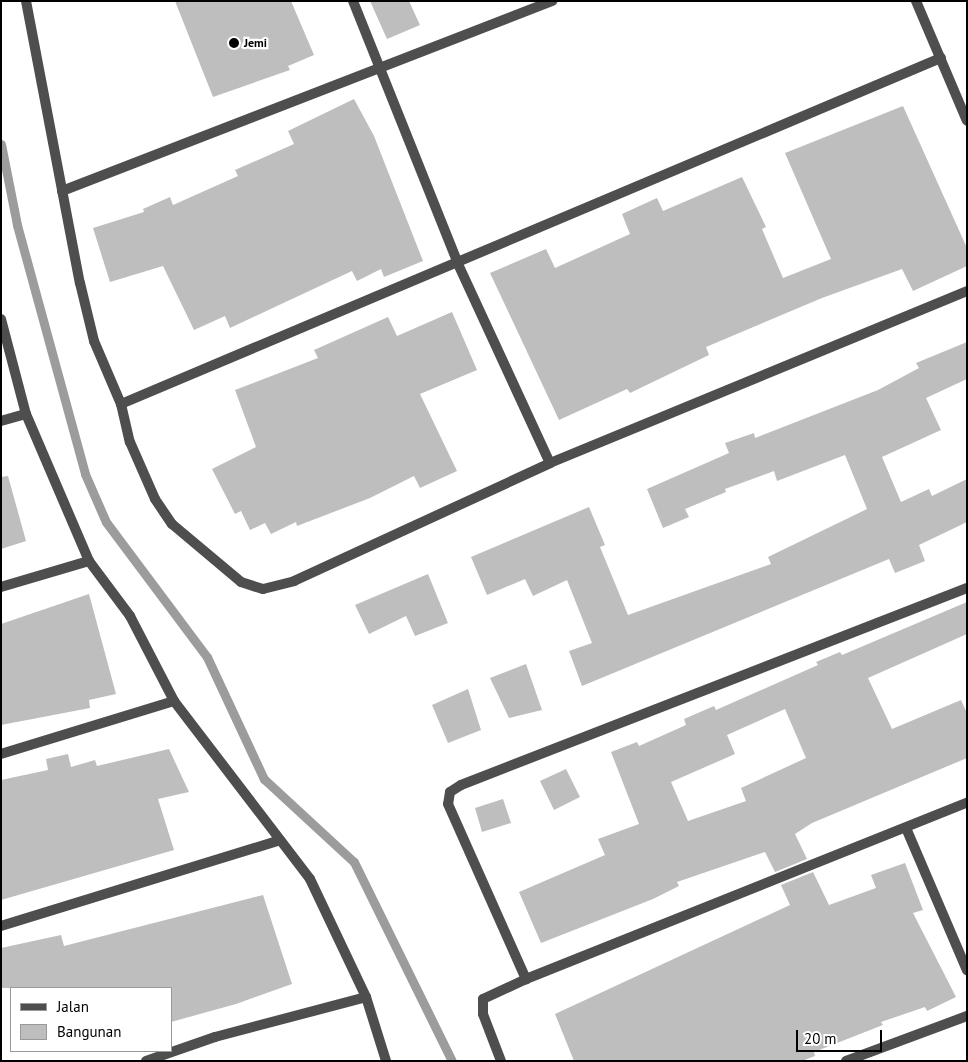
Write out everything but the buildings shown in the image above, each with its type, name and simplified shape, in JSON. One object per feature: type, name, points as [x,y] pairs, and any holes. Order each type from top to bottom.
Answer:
[{"type":"street","points":[[26,1],[62,191],[94,341],[121,404],[144,478],[172,524],[241,582],[262,589],[294,580],[550,462],[967,291]]},
{"type":"street","points":[[353,1],[383,69],[458,264],[550,462]]},
{"type":"street","points":[[62,191],[383,69],[552,1]]},
{"type":"street","points":[[916,1],[967,121]]},
{"type":"street","points":[[121,404],[458,264],[941,58]]},
{"type":"street","points":[[1,318],[26,414],[89,561],[130,616],[174,701],[226,765],[310,879],[366,997],[386,1061]]},
{"type":"street","points":[[1,421],[26,414]]},
{"type":"street","points":[[1,587],[89,561]]},
{"type":"street","points":[[526,979],[448,804],[450,792],[461,785],[967,588]]},
{"type":"street","points":[[1,754],[174,701]]},
{"type":"street","points":[[501,1061],[484,1014],[484,999],[526,979],[967,803]]},
{"type":"street","points":[[906,828],[967,970]]},
{"type":"street","points":[[1,926],[280,840]]},
{"type":"street","points":[[172,1052],[215,1037],[366,997]]},
{"type":"street","points":[[846,1061],[967,1016]]},
{"type":"street","points":[[146,1061],[172,1052]]},
{"type":"waterway","points":[[1,144],[17,225],[85,474],[106,522],[207,657],[264,779],[354,862],[452,1061]]},
{"type":"place","name":"Jemi","points":[[234,43]]}]
